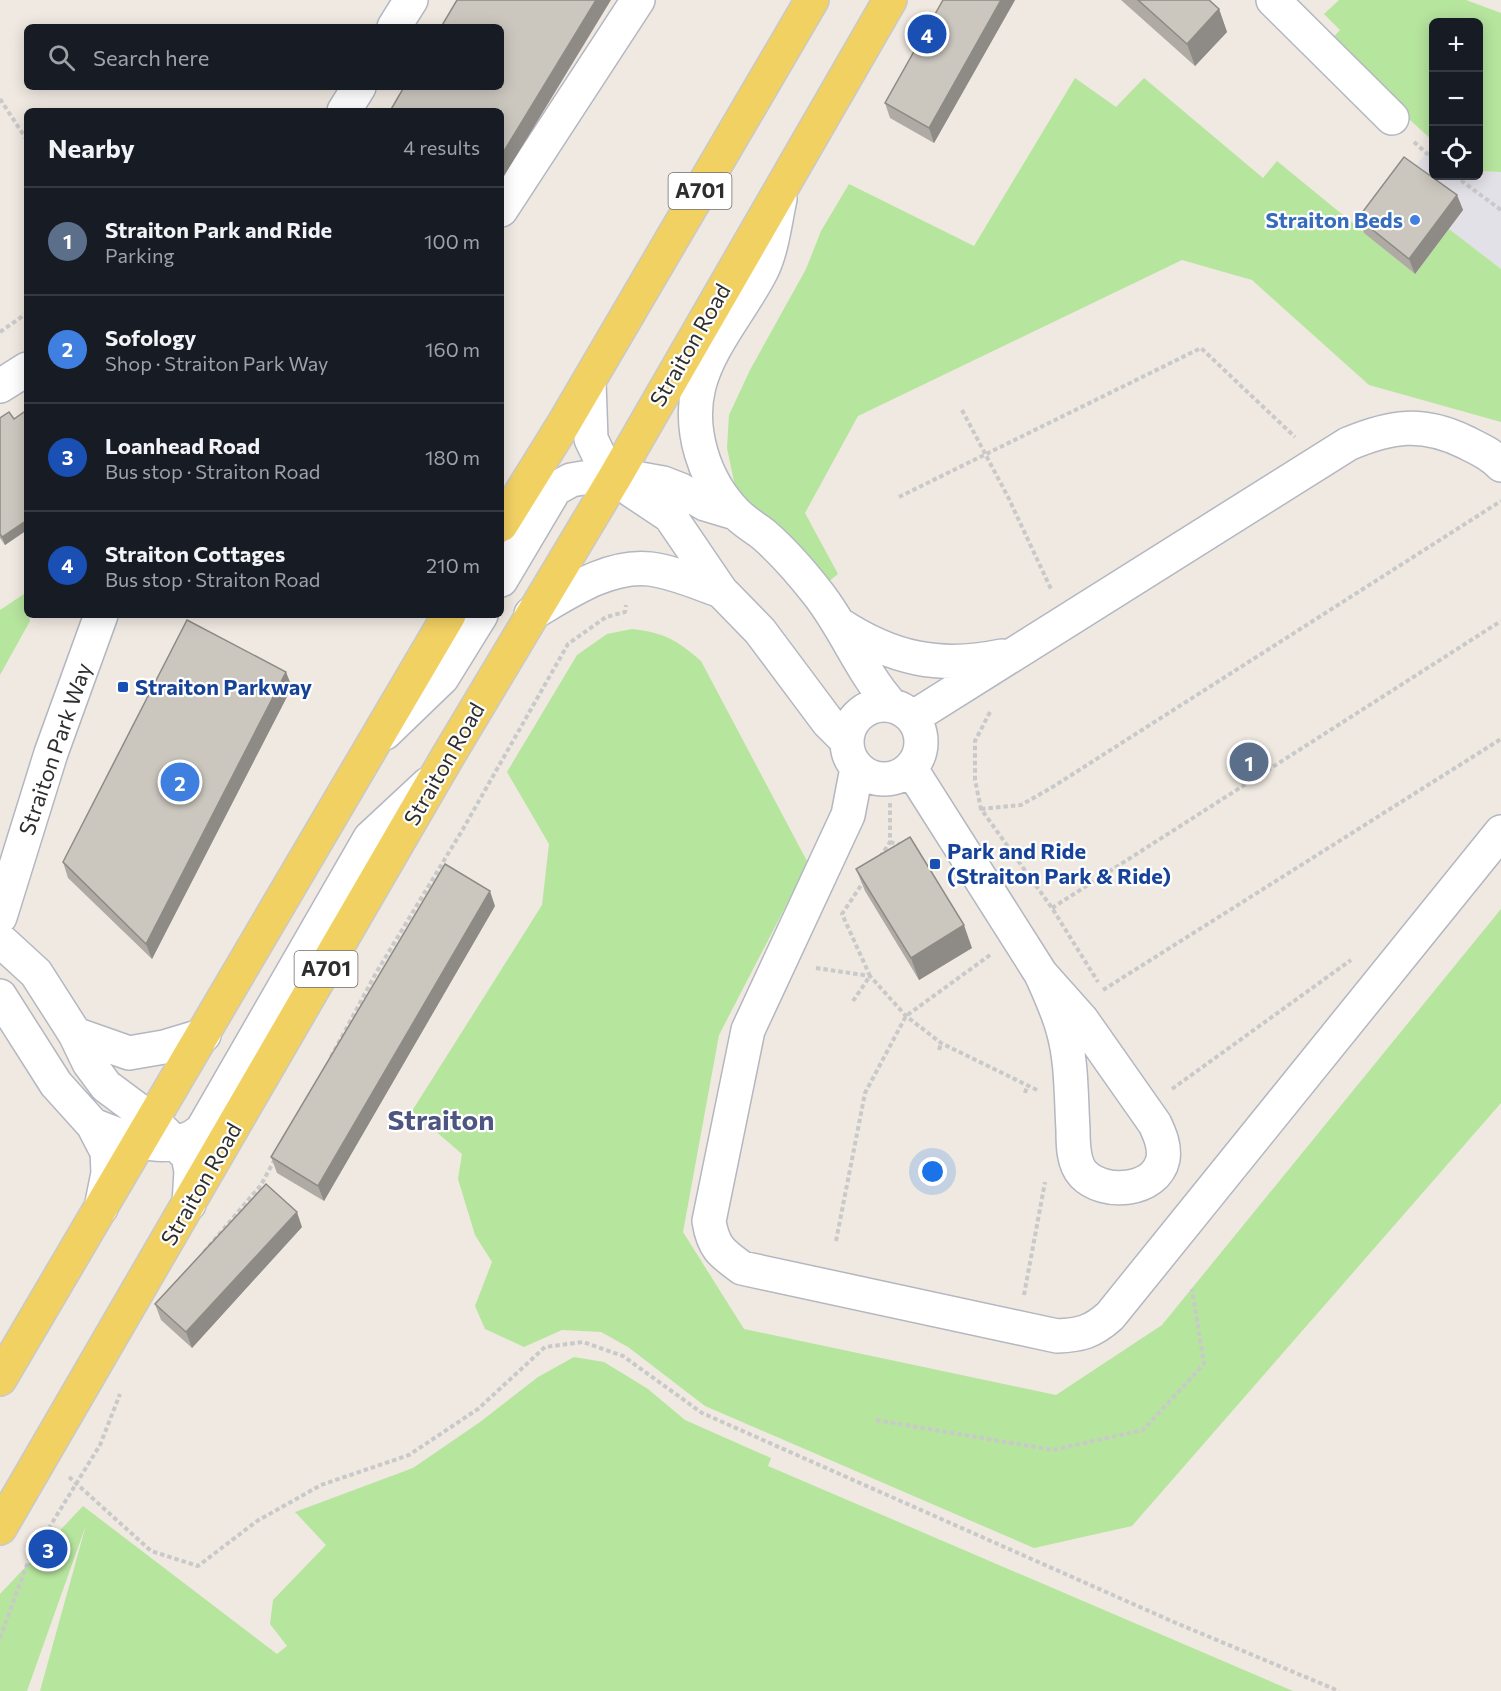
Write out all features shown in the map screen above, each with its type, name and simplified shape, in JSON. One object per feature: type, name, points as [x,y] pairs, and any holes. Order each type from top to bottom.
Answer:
[{"type":"main road","name":"A701","points":[[504,520],[589,382],[812,0]]},
{"type":"main road","name":"Straiton Road","points":[[0,1528],[531,614],[615,477],[890,0]]},
{"type":"main road","points":[[0,1379],[447,618]]},
{"type":"street","points":[[396,24],[411,0]]},
{"type":"street","points":[[504,205],[638,0]]},
{"type":"street","points":[[1273,0],[1392,118]]},
{"type":"street","points":[[347,108],[357,90]]},
{"type":"street","points":[[589,382],[591,439],[603,464],[615,477],[648,503],[670,516],[721,591],[760,631],[866,776],[900,774],[918,758],[921,733],[874,686],[838,624],[786,554],[735,513],[716,487],[702,459],[697,434],[695,405],[703,371],[763,268],[784,183]]},
{"type":"street","points":[[0,386],[24,371]]},
{"type":"street","points":[[1501,465],[1492,455],[1442,430],[1399,429],[1377,432],[1348,444],[1019,652],[901,712],[868,708],[858,715],[851,754],[848,815],[748,1030],[709,1221],[712,1240],[726,1256],[742,1268],[1057,1336],[1077,1336],[1094,1331],[1110,1316],[1501,832]]},
{"type":"street","points":[[504,575],[555,489],[571,480],[595,476],[663,483],[705,504],[735,513]]},
{"type":"street","points":[[531,614],[585,583],[631,569],[661,572],[721,591]]},
{"type":"street","name":"Straiton Park Way","points":[[0,918],[51,753],[100,618]]},
{"type":"street","points":[[374,742],[442,678],[479,618]]},
{"type":"street","points":[[838,624],[860,638],[889,651],[923,659],[968,663],[1019,652]]},
{"type":"street","points":[[900,774],[949,829],[1041,974],[1082,1020],[1155,1124],[1163,1142],[1163,1160],[1154,1176],[1140,1185],[1119,1189],[1101,1185],[1083,1174],[1074,1152],[1069,1058],[1063,1030],[1041,974]]},
{"type":"street","points":[[0,940],[36,973],[75,1034],[89,1063],[106,1086],[147,1131],[167,1146],[190,1141],[202,1130],[370,838],[436,777]]},
{"type":"street","points":[[0,996],[56,1084],[93,1125],[107,1152],[108,1173],[100,1211]]},
{"type":"street","points":[[75,1034],[129,1053],[164,1047],[204,1035]]},
{"type":"street","points":[[93,1125],[147,1131]]},
{"type":"street","points":[[177,1143],[188,1156],[189,1204]]},
{"type":"path","points":[[0,99],[24,135]]},
{"type":"path","points":[[1460,180],[1501,210]]},
{"type":"path","points":[[0,332],[24,315]]},
{"type":"path","points":[[899,496],[1202,348],[1300,442]]},
{"type":"path","points":[[962,410],[1052,590]]},
{"type":"path","points":[[949,829],[981,809],[1021,805],[1051,788],[1501,501]]},
{"type":"path","points":[[327,1064],[376,973],[463,829],[568,644],[606,617],[625,612],[631,569]]},
{"type":"path","points":[[1052,908],[1501,621]]},
{"type":"path","points":[[999,705],[990,712],[975,741],[975,780],[981,809],[1052,908],[1108,999]]},
{"type":"path","points":[[1103,990],[1501,739]]},
{"type":"path","points":[[878,860],[890,842],[900,774]]},
{"type":"path","points":[[890,842],[912,848]]},
{"type":"path","points":[[866,878],[842,914],[870,976],[906,1016],[941,1043],[1046,1094]]},
{"type":"path","points":[[985,945],[997,964]]},
{"type":"path","points":[[836,1241],[865,1093],[906,1016],[991,954]]},
{"type":"path","points":[[1169,1091],[1359,954]]},
{"type":"path","points":[[810,968],[870,976]]},
{"type":"path","points":[[853,1001],[870,976]]},
{"type":"path","points":[[939,1050],[941,1043]]},
{"type":"path","points":[[1025,1093],[1027,1086]]},
{"type":"path","points":[[200,1257],[261,1185],[277,1155]]},
{"type":"path","points":[[1017,1298],[1024,1295],[1047,1176]]},
{"type":"path","points":[[876,1420],[1053,1450],[1143,1430],[1204,1364],[1192,1289]]},
{"type":"path","points":[[41,1458],[77,1484],[151,1551],[198,1566],[257,1521],[321,1485],[409,1455],[478,1409],[545,1347],[583,1342],[623,1356],[702,1413],[1176,1623],[1339,1691]]},
{"type":"shaded area","points":[[1429,150],[1429,180],[1483,180],[1483,171],[1501,172],[1501,269],[1449,229],[1463,210],[1410,173]]},
{"type":"green space","points":[[1339,0],[1466,0],[1501,13],[1501,172],[1483,171],[1483,18],[1429,18],[1429,137],[1327,44],[1340,30],[1324,14]]},
{"type":"green space","points":[[1075,78],[1116,107],[1144,78],[1263,178],[1277,161],[1415,274],[1449,229],[1501,269],[1501,422],[1369,385],[1252,280],[1182,260],[858,416],[805,513],[838,574],[828,582],[736,491],[727,448],[729,415],[750,370],[806,269],[821,231],[849,184],[974,246]]},
{"type":"green space","points":[[24,594],[24,618],[29,618],[30,621],[0,675],[0,610]]},
{"type":"green space","points":[[632,629],[669,638],[701,661],[808,863],[719,1035],[683,1232],[744,1329],[1056,1395],[1162,1325],[1501,909],[1501,1103],[1132,1526],[1034,1548],[705,1406],[628,1347],[601,1332],[562,1330],[524,1347],[485,1329],[475,1306],[492,1262],[475,1235],[458,1179],[462,1154],[412,1111],[542,905],[549,844],[507,772],[577,655],[607,634]]},
{"type":"green space","points":[[574,1357],[604,1362],[648,1389],[685,1420],[771,1458],[768,1466],[1293,1691],[40,1691],[86,1525],[27,1691],[0,1691],[0,1594],[83,1506],[277,1654],[287,1646],[270,1624],[273,1600],[326,1545],[295,1512],[413,1468],[480,1422],[538,1377]]},
{"type":"building","points":[[457,0],[596,0],[504,151],[504,108],[392,108],[402,90],[504,90],[504,24],[443,24]]},
{"type":"building","points":[[943,0],[1001,0],[929,128],[885,103]]},
{"type":"building","points":[[1138,0],[1209,0],[1219,9],[1187,44]]},
{"type":"building","name":"Straiton Beds","points":[[1404,157],[1429,175],[1429,180],[1436,180],[1457,195],[1409,259],[1358,218]]},
{"type":"building","points":[[9,412],[14,419],[24,412],[24,522],[2,537],[0,534],[0,418]]},
{"type":"building","points":[[187,620],[286,672],[146,944],[63,862]]},
{"type":"building","points":[[910,837],[964,925],[911,958],[856,869]]},
{"type":"building","points":[[445,864],[490,891],[318,1186],[271,1157]]},
{"type":"building","points":[[266,1184],[297,1212],[186,1332],[155,1304]]},
{"type":"place","name":"Straiton Cottages","points":[[927,34]]},
{"type":"place","name":"Straiton Beds","points":[[1415,220]]},
{"type":"place","name":"Straiton Parkway","points":[[123,687]]},
{"type":"place","name":"Straiton Park and Ride","points":[[1249,762]]},
{"type":"place","name":"Sofology","points":[[180,782]]},
{"type":"place","name":"Park and Ride (Straiton Park & Ride)","points":[[935,864]]},
{"type":"place","name":"Loanhead Road","points":[[48,1549]]},
{"type":"district","name":"Straiton","points":[[441,1120]]}]
